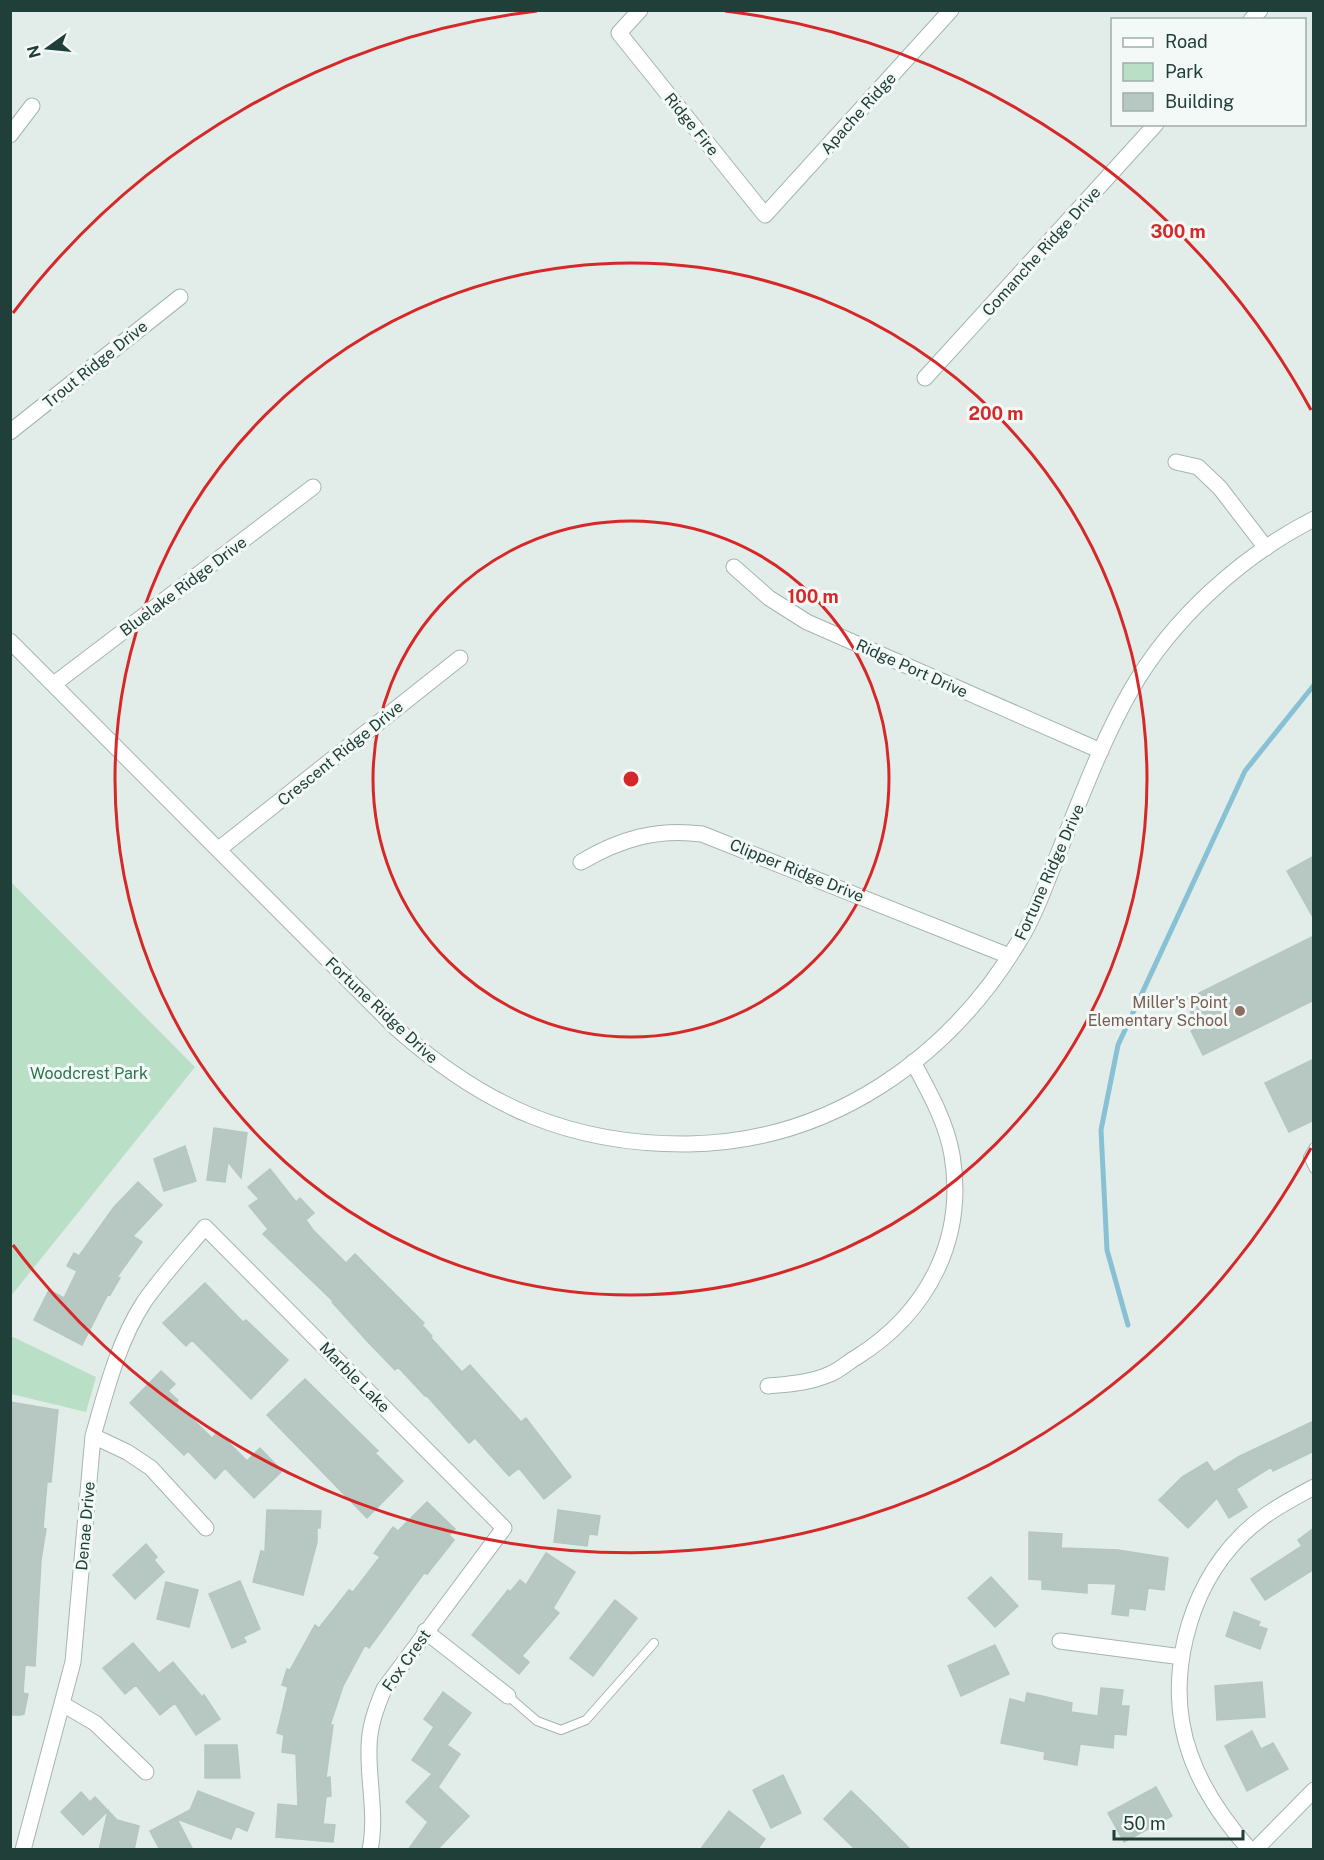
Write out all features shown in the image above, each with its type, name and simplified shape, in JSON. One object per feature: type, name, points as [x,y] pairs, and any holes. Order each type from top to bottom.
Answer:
[{"type":"street","name":"Ridge Fire","points":[[640,10],[620,33],[765,215]]},
{"type":"street","name":"Apache Ridge","points":[[765,215],[951,10]]},
{"type":"street","points":[[10,135],[32,106]]},
{"type":"street","name":"Comanche Ridge Drive","points":[[925,378],[1154,126]]},
{"type":"street","name":"Trout Ridge Drive","points":[[10,432],[180,297]]},
{"type":"street","points":[[1176,462],[1198,467],[1220,488],[1266,548]]},
{"type":"street","name":"Bluelake Ridge Drive","points":[[54,684],[313,487]]},
{"type":"street","name":"Fortune Ridge Drive","points":[[10,641],[397,1029],[429,1058],[498,1102],[570,1131],[608,1139],[661,1144],[705,1144],[788,1129],[828,1114],[867,1096],[936,1047],[966,1016],[1009,956],[1037,906],[1101,751],[1132,689],[1168,637],[1238,569],[1266,548],[1314,519]]},
{"type":"street","name":"Ridge Port Drive","points":[[734,567],[769,598],[807,622],[1101,751]]},
{"type":"street","name":"Crescent Ridge Drive","points":[[219,849],[460,658]]},
{"type":"street","name":"Clipper Ridge Drive","points":[[581,862],[604,849],[636,837],[669,832],[702,834],[1009,956]]},
{"type":"street","points":[[768,1386],[800,1383],[831,1374],[884,1340],[913,1310],[935,1274],[943,1256],[953,1215],[952,1153],[940,1113],[913,1062]]},
{"type":"street","name":"Denae Drive","points":[[23,1850],[64,1705],[73,1662],[93,1436],[110,1378],[144,1304],[205,1227]]},
{"type":"street","name":"Marble Lake","points":[[205,1227],[504,1528]]},
{"type":"street","points":[[93,1436],[127,1452],[151,1468],[206,1528]]},
{"type":"street","points":[[1314,1487],[1258,1520],[1226,1552],[1213,1570],[1198,1599],[1182,1657],[1179,1707],[1190,1753],[1221,1814],[1252,1850],[1314,1790]]},
{"type":"street","name":"Fox Crest","points":[[370,1850],[374,1831],[368,1746],[373,1716],[384,1689],[504,1528]]},
{"type":"street","points":[[425,1631],[508,1696]]},
{"type":"street","points":[[1060,1641],[1182,1657]]},
{"type":"street","points":[[64,1705],[95,1723],[146,1772]]},
{"type":"lane","points":[[1314,1147],[1308,1157],[1314,1169]]},
{"type":"lane","points":[[508,1696],[537,1721],[561,1730],[586,1720],[654,1643]]},
{"type":"green space","name":"Woodcrest Park","points":[[11,882],[195,1067],[11,1296]]},
{"type":"green space","points":[[11,1336],[96,1377],[86,1412],[11,1394]]},
{"type":"building","points":[[1314,856],[1314,919],[1287,871]]},
{"type":"building","points":[[1314,936],[1314,1000],[1203,1055],[1191,1031],[1198,1028],[1185,1000]]},
{"type":"building","points":[[1314,1059],[1314,1120],[1289,1132],[1265,1083]]},
{"type":"building","points":[[214,1128],[247,1133],[241,1178],[228,1162],[225,1182],[207,1180]]},
{"type":"building","points":[[185,1146],[196,1181],[164,1191],[154,1159]]},
{"type":"building","points":[[270,1169],[296,1202],[300,1198],[314,1213],[306,1220],[313,1230],[346,1263],[355,1254],[424,1323],[422,1325],[432,1336],[431,1338],[462,1372],[470,1365],[521,1422],[526,1418],[571,1477],[544,1499],[519,1468],[509,1476],[475,1438],[469,1443],[398,1367],[395,1370],[333,1301],[263,1234],[268,1229],[249,1206],[259,1199],[248,1187]]},
{"type":"building","points":[[138,1182],[162,1205],[133,1236],[142,1242],[117,1277],[120,1278],[110,1295],[108,1294],[82,1345],[34,1320],[49,1290],[64,1298],[77,1271],[67,1266],[74,1253],[79,1256],[114,1207]]},
{"type":"building","points":[[205,1283],[243,1322],[246,1320],[288,1360],[251,1399],[192,1340],[186,1346],[163,1323]]},
{"type":"building","points":[[161,1371],[175,1384],[168,1391],[178,1400],[176,1403],[212,1438],[218,1432],[247,1461],[260,1448],[282,1471],[254,1498],[225,1468],[215,1479],[188,1451],[184,1455],[130,1403]]},
{"type":"building","points":[[305,1379],[378,1451],[375,1453],[403,1481],[367,1518],[267,1415]]},
{"type":"building","points":[[10,1402],[58,1410],[51,1482],[47,1482],[43,1528],[46,1529],[41,1560],[35,1666],[25,1665],[23,1693],[28,1694],[24,1714],[21,1715],[10,1715]]},
{"type":"building","points":[[1314,1421],[1314,1451],[1273,1471],[1271,1467],[1236,1489],[1247,1507],[1229,1518],[1217,1498],[1188,1528],[1159,1500],[1182,1477],[1207,1462],[1214,1472],[1240,1456]]},
{"type":"building","points":[[427,1502],[455,1529],[449,1535],[454,1540],[427,1574],[424,1573],[369,1648],[365,1645],[343,1686],[330,1725],[333,1725],[326,1778],[330,1777],[331,1796],[326,1797],[323,1824],[335,1825],[333,1842],[276,1837],[278,1804],[298,1806],[296,1754],[282,1752],[284,1735],[277,1733],[288,1687],[282,1685],[287,1669],[290,1670],[315,1625],[319,1628],[349,1590],[353,1592],[380,1557],[374,1553],[393,1527],[398,1531]]},
{"type":"building","points":[[267,1510],[321,1511],[317,1542],[303,1595],[253,1582],[261,1551],[265,1552]]},
{"type":"building","points":[[558,1510],[600,1516],[597,1535],[589,1534],[587,1546],[554,1542]]},
{"type":"building","points":[[1314,1528],[1314,1569],[1265,1600],[1251,1579],[1302,1546],[1298,1540]]},
{"type":"building","points":[[1029,1532],[1062,1534],[1061,1548],[1118,1550],[1168,1558],[1164,1590],[1148,1588],[1145,1610],[1129,1608],[1128,1616],[1112,1614],[1116,1584],[1087,1583],[1087,1593],[1042,1589],[1042,1580],[1029,1579]]},
{"type":"building","points":[[146,1544],[157,1557],[154,1560],[164,1572],[135,1599],[113,1575]]},
{"type":"building","points":[[546,1553],[575,1572],[553,1608],[559,1613],[522,1656],[529,1662],[519,1674],[472,1635],[508,1590],[510,1592],[520,1580],[526,1585]]},
{"type":"building","points":[[991,1577],[1018,1606],[995,1627],[968,1598]]},
{"type":"building","points":[[240,1581],[260,1629],[243,1637],[246,1642],[232,1648],[209,1594]]},
{"type":"building","points":[[166,1582],[198,1590],[189,1627],[157,1619]]},
{"type":"building","points":[[615,1600],[637,1618],[593,1676],[570,1658]]},
{"type":"building","points":[[1234,1612],[1260,1622],[1258,1626],[1267,1629],[1260,1649],[1226,1636]]},
{"type":"building","points":[[133,1643],[159,1673],[173,1662],[202,1697],[204,1695],[220,1719],[196,1735],[175,1703],[160,1715],[136,1685],[125,1694],[103,1668]]},
{"type":"building","points":[[995,1645],[1009,1674],[961,1696],[948,1666]]},
{"type":"building","points":[[1262,1682],[1265,1717],[1217,1720],[1215,1686]]},
{"type":"building","points":[[1101,1688],[1123,1690],[1121,1706],[1129,1706],[1126,1735],[1114,1734],[1113,1748],[1080,1744],[1077,1765],[1044,1759],[1045,1752],[1001,1743],[1010,1699],[1025,1703],[1027,1693],[1072,1703],[1071,1712],[1098,1716]]},
{"type":"building","points":[[443,1692],[471,1713],[447,1745],[460,1754],[438,1787],[469,1816],[437,1850],[408,1850],[428,1822],[406,1802],[432,1774],[412,1760],[434,1727],[424,1719]]},
{"type":"building","points":[[1252,1731],[1261,1749],[1273,1743],[1288,1769],[1247,1791],[1225,1746]]},
{"type":"building","points":[[205,1745],[237,1745],[240,1778],[205,1778]]},
{"type":"building","points":[[783,1775],[801,1813],[771,1828],[753,1790]]},
{"type":"building","points":[[1156,1787],[1172,1816],[1124,1842],[1108,1813]]},
{"type":"building","points":[[198,1791],[254,1813],[247,1831],[236,1826],[231,1839],[177,1819],[193,1850],[160,1850],[150,1831],[190,1810]]},
{"type":"building","points":[[851,1791],[911,1850],[856,1850],[824,1819]]},
{"type":"building","points":[[81,1792],[90,1802],[95,1797],[117,1820],[139,1826],[134,1850],[99,1850],[108,1811],[83,1835],[61,1812]]},
{"type":"building","points":[[729,1811],[765,1839],[757,1850],[700,1850]]},
{"type":"waterway","points":[[1128,1325],[1107,1250],[1101,1130],[1118,1045],[1245,771],[1314,685]]},
{"type":"place","name":"Miller's Point Elementary School","points":[[1240,1011]]}]
